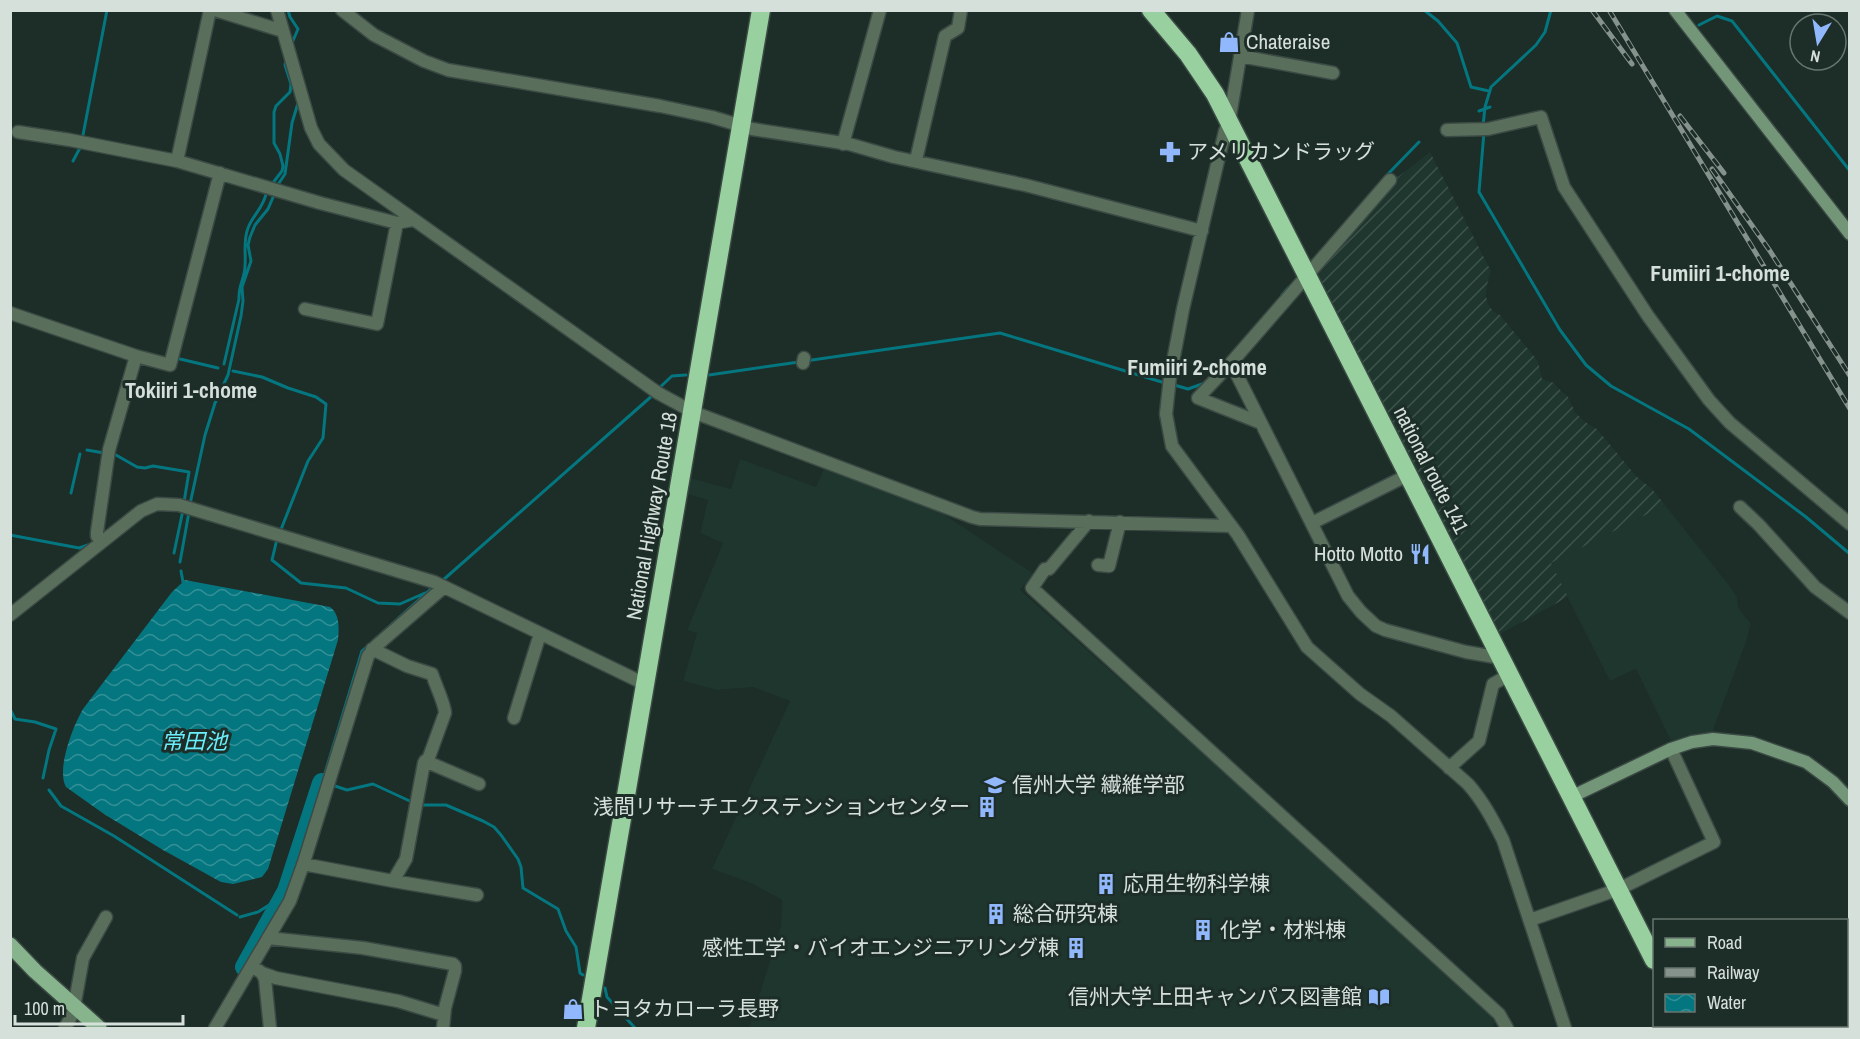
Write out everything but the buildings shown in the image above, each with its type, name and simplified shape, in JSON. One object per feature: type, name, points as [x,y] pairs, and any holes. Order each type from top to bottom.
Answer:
[{"type":"highway","name":"National Highway Route 18","points":[[586,1029],[761,10]]},
{"type":"highway","name":"national route 141","points":[[1151,10],[1202,74],[1229,122],[1509,675],[1573,796],[1653,958]]},
{"type":"main road","points":[[10,945],[99,1029]]},
{"type":"street","points":[[177,160],[210,10]]},
{"type":"street","points":[[215,10],[283,31]]},
{"type":"street","points":[[277,10],[311,128],[319,144],[344,170],[655,391],[693,412],[980,519],[1230,526]]},
{"type":"street","points":[[342,10],[374,35],[402,51],[448,70],[660,106],[741,126],[843,144],[1025,185],[1202,231]]},
{"type":"street","points":[[843,144],[880,10]]},
{"type":"street","points":[[916,160],[945,36],[958,28],[961,10]]},
{"type":"street","points":[[1248,10],[1229,122],[1183,309],[1170,377],[1166,414],[1172,446],[1238,535],[1307,647],[1360,694],[1391,716],[1478,795],[1503,840],[1565,1029]]},
{"type":"street","points":[[1675,10],[1850,234]]},
{"type":"street","points":[[1240,56],[1333,73]]},
{"type":"street","points":[[1447,130],[1484,130],[1541,117],[1564,187],[1648,316],[1708,400],[1730,423],[1850,524]]},
{"type":"street","points":[[18,132],[177,160],[320,203],[397,223],[412,220]]},
{"type":"street","points":[[10,313],[136,356],[170,365],[220,173]]},
{"type":"street","points":[[1261,423],[1198,399],[1390,180]]},
{"type":"street","points":[[305,309],[377,324],[397,223]]},
{"type":"street","points":[[101,542],[97,534],[109,450],[136,356]]},
{"type":"street","points":[[1231,363],[1348,596],[1361,612],[1376,626],[1394,634],[1466,652],[1501,658]]},
{"type":"street","points":[[1312,523],[1408,475]]},
{"type":"street","points":[[10,615],[101,542],[148,508],[159,504],[179,505],[440,585],[645,684]]},
{"type":"street","points":[[1740,507],[1815,587],[1850,613]]},
{"type":"street","points":[[1089,521],[1050,569],[1045,568],[1032,588],[1499,1014],[1507,1029]]},
{"type":"street","points":[[1098,565],[1109,566],[1120,522]]},
{"type":"street","points":[[216,1029],[257,970],[268,938],[290,901],[366,660],[372,649],[440,585]]},
{"type":"street","points":[[514,718],[540,634]]},
{"type":"street","points":[[372,649],[407,666],[429,672],[433,676],[445,707],[445,713],[429,757],[425,761],[406,859],[393,881]]},
{"type":"street","points":[[1449,768],[1479,741],[1492,684],[1509,675]]},
{"type":"street","points":[[1573,796],[1671,749],[1692,742],[1713,739],[1752,743],[1806,762],[1833,782],[1850,800]]},
{"type":"street","points":[[1530,920],[1619,889],[1714,842],[1671,749]]},
{"type":"street","points":[[425,761],[479,784]]},
{"type":"street","points":[[303,864],[477,895]]},
{"type":"street","points":[[65,1029],[74,1007],[84,956],[106,917]]},
{"type":"street","points":[[268,938],[363,948],[453,963],[455,971],[444,1015],[443,1029]]},
{"type":"street","points":[[257,970],[276,978],[398,1001],[444,1015]]},
{"type":"street","points":[[257,970],[265,984],[270,1029]]},
{"type":"shaded area","points":[[1430,152],[1491,271],[1486,296],[1488,304],[1538,361],[1542,379],[1554,383],[1567,395],[1575,412],[1597,429],[1636,476],[1652,489],[1665,505],[1551,563],[1568,597],[1500,634],[1316,271],[1394,180]]},
{"type":"shaded area","name":"信州大学 繊維学部","points":[[740,459],[816,487],[824,469],[942,513],[1034,574],[1020,590],[1494,1014],[1495,1022],[1492,1028],[749,1028],[781,926],[782,900],[751,883],[712,869],[790,701],[753,687],[717,690],[683,681],[697,633],[687,630],[723,543],[700,533],[708,500],[687,494],[690,478],[731,489]]},
{"type":"shaded area","points":[[1665,505],[1729,585],[1737,597],[1738,607],[1751,624],[1712,733],[1671,741],[1636,669],[1610,681],[1550,563]]},
{"type":"water","name":"常田池","points":[[185,580],[330,607],[336,614],[338,622],[338,640],[268,869],[262,877],[233,884],[221,882],[104,814],[66,787],[63,779],[67,748],[83,709],[172,592]]},
{"type":"waterway","points":[[83,135],[107,10]]},
{"type":"waterway","points":[[288,10],[298,29],[292,43]]},
{"type":"waterway","points":[[1424,10],[1438,21],[1457,43],[1471,87],[1489,91]]},
{"type":"waterway","points":[[1483,126],[1485,107],[1491,87],[1536,45],[1545,32],[1551,10]]},
{"type":"waterway","points":[[1699,25],[1717,16],[1732,21],[1850,171]]},
{"type":"waterway","points":[[272,184],[283,166],[274,143],[274,112],[276,106],[290,92],[291,84],[285,65],[286,59]]},
{"type":"waterway","points":[[277,186],[285,174],[292,123],[298,103]]},
{"type":"waterway","points":[[1479,111],[1490,107]]},
{"type":"waterway","points":[[1484,132],[1479,192],[1560,330],[1586,365],[1611,386],[1689,429],[1806,517],[1850,554]]},
{"type":"waterway","points":[[1387,175],[1419,142]]},
{"type":"waterway","points":[[73,161],[81,146]]},
{"type":"waterway","points":[[224,364],[245,270],[246,233],[266,194]]},
{"type":"waterway","points":[[190,504],[205,435],[215,403],[228,375],[241,316],[242,287],[251,261],[248,245],[250,237],[274,195]]},
{"type":"waterway","points":[[1282,295],[1288,288]]},
{"type":"waterway","points":[[805,361],[1000,333],[1165,383]]},
{"type":"waterway","points":[[180,359],[218,368]]},
{"type":"waterway","points":[[709,375],[799,362]]},
{"type":"waterway","points":[[233,371],[262,377],[316,397],[326,404],[323,438],[308,461],[280,532]]},
{"type":"waterway","points":[[657,390],[672,376],[686,375]]},
{"type":"waterway","points":[[1171,384],[1188,389],[1205,383]]},
{"type":"waterway","points":[[442,581],[653,395]]},
{"type":"waterway","points":[[87,450],[104,453]]},
{"type":"waterway","points":[[71,493],[80,454]]},
{"type":"waterway","points":[[116,455],[137,467],[153,466],[189,472],[184,502]]},
{"type":"waterway","points":[[174,553],[183,510]]},
{"type":"waterway","points":[[180,562],[189,512]]},
{"type":"waterway","points":[[10,535],[79,548],[91,544]]},
{"type":"waterway","points":[[277,539],[272,560],[301,583],[346,588],[378,603],[400,604],[425,593]]},
{"type":"waterway","points":[[181,571],[183,582]]},
{"type":"waterway","points":[[322,783],[362,651],[434,586]]},
{"type":"waterway","points":[[10,709],[15,719],[35,722],[56,729],[43,778]]},
{"type":"waterway","points":[[245,967],[287,891],[322,783]]},
{"type":"waterway","points":[[335,786],[347,790],[373,784],[414,803]]},
{"type":"waterway","points":[[49,790],[61,806],[114,836],[237,915]]},
{"type":"waterway","points":[[421,805],[446,805],[494,827],[518,859],[523,888],[558,909],[566,931],[576,947],[580,973],[583,975]]},
{"type":"waterway","points":[[240,917],[258,912],[277,900],[293,877]]},
{"type":"waterway","points":[[605,988],[607,997],[635,1028]]},
{"type":"railway","points":[[1592,10],[1632,64]]},
{"type":"railway","points":[[1609,10],[1850,409]]},
{"type":"railway","points":[[1680,116],[1724,173]]},
{"type":"railway","points":[[1712,169],[1770,251],[1850,376]]},
{"type":"place","name":"Chateraise","points":[[1229,42]]},
{"type":"place","name":"アメリカンドラッグ","points":[[1170,152]]},
{"type":"place","name":"Hotto Motto","points":[[1420,554]]},
{"type":"place","name":"信州大学 繊維学部","points":[[995,785]]},
{"type":"place","name":"浅間リサーチエクステンションセンター","points":[[987,807]]},
{"type":"place","name":"応用生物科学棟","points":[[1106,884]]},
{"type":"place","name":"総合研究棟","points":[[996,914]]},
{"type":"place","name":"化学・材料棟","points":[[1203,930]]},
{"type":"place","name":"感性工学・バイオエンジニアリング棟","points":[[1076,948]]},
{"type":"place","name":"信州大学上田キャンパス図書館","points":[[1379,997]]},
{"type":"place","name":"トヨタカローラ長野","points":[[573,1009]]},
{"type":"district","name":"Fumiiri 1-chome","points":[[1720,273]]},
{"type":"district","name":"Fumiiri 2-chome","points":[[1197,367]]},
{"type":"district","name":"Tokiiri 1-chome","points":[[191,390]]}]
